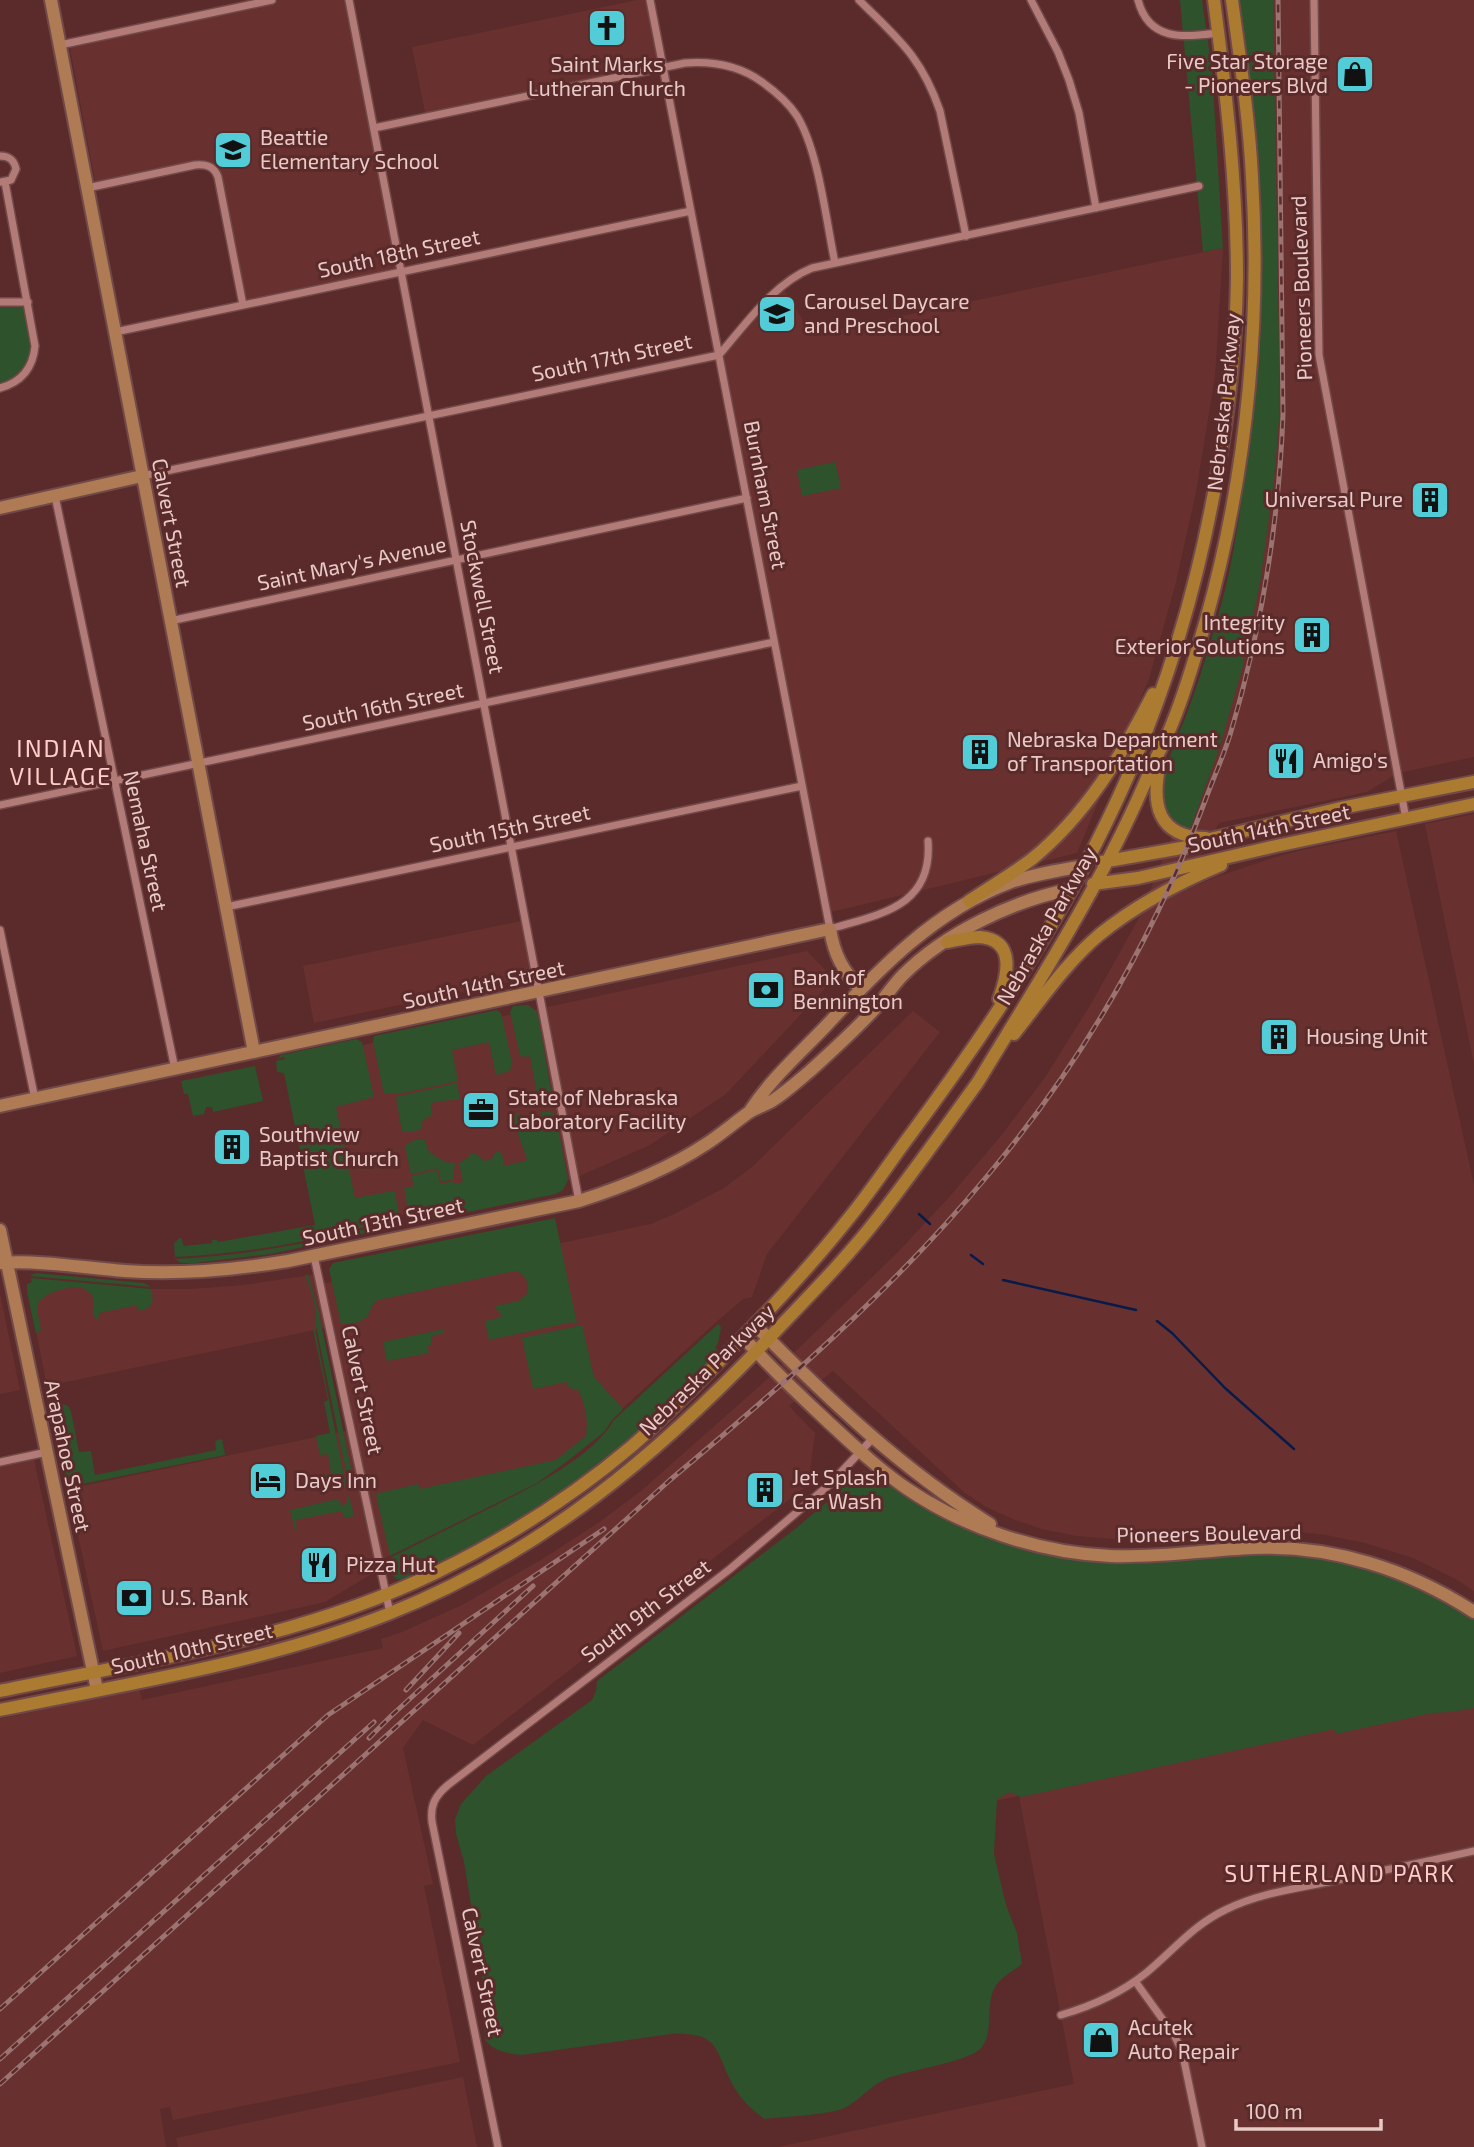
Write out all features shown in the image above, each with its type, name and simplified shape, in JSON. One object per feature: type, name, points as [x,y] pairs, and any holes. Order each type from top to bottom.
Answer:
[{"type":"main road","name":"Calvert Street","points":[[51,0],[254,1052]]},
{"type":"main road","name":"Nebraska Parkway","points":[[386,1595],[440,1571],[516,1529],[587,1481],[636,1443],[755,1325],[852,1215],[945,1088],[1028,963],[1084,866],[1128,774],[1150,721],[1173,653],[1194,585],[1212,505],[1224,429],[1237,283],[1236,222],[1228,119],[1214,0]]},
{"type":"main road","name":"Nebraska Parkway","points":[[390,1614],[429,1597],[510,1554],[579,1510],[670,1436],[756,1352],[877,1220],[978,1082],[1108,861],[1172,724],[1199,643],[1228,529],[1243,435],[1255,281],[1252,175],[1232,0]]},
{"type":"main road","name":"South 17th Street","points":[[0,508],[142,476]]},
{"type":"main road","points":[[969,901],[1034,857],[1083,808],[1130,739],[1173,653]]},
{"type":"main road","points":[[1172,724],[1157,775],[1158,811],[1174,831],[1200,838],[1214,838]]},
{"type":"main road","name":"South 14th Street","points":[[1084,866],[1187,847],[1341,808],[1474,782]]},
{"type":"main road","name":"South 14th Street","points":[[1072,889],[1152,875],[1474,804]]},
{"type":"main road","points":[[978,1082],[1054,983],[1099,936],[1170,887],[1226,863],[1276,846]]},
{"type":"main road","name":"South 13th Street","points":[[750,1111],[762,1092],[861,989],[923,932],[969,901],[1012,882],[1084,866]]},
{"type":"main road","name":"South 13th Street","points":[[4,1263],[127,1271],[193,1272],[253,1267],[579,1201],[667,1166],[705,1145],[750,1111],[774,1100],[809,1072],[878,1005],[902,976],[947,942],[1030,899],[1072,889]]},
{"type":"main road","name":"South 14th Street","points":[[0,1106],[830,929]]},
{"type":"main road","name":"Burnham Street","points":[[830,929],[838,960],[848,977],[861,989]]},
{"type":"main road","points":[[947,942],[981,937],[997,943],[1003,949],[1007,971],[992,1018]]},
{"type":"main road","name":"Arapahoe Street","points":[[0,1230],[4,1263],[97,1690]]},
{"type":"main road","name":"Pioneers Boulevard","points":[[755,1325],[798,1369],[899,1461],[947,1497],[1018,1539]]},
{"type":"main road","name":"Pioneers Boulevard","points":[[743,1337],[784,1381],[885,1473],[934,1506],[958,1518],[1050,1548],[1108,1556],[1254,1548],[1345,1556],[1401,1573],[1445,1594],[1474,1612]]},
{"type":"main road","name":"South 10th Street","points":[[0,1691],[280,1631],[386,1595]]},
{"type":"main road","name":"South 10th Street","points":[[0,1710],[251,1658],[390,1614]]},
{"type":"street","points":[[60,45],[272,0]]},
{"type":"street","name":"Stockwell Street","points":[[349,0],[579,1201]]},
{"type":"street","name":"Burnham Street","points":[[650,0],[830,929]]},
{"type":"street","points":[[859,0],[912,54],[933,91],[940,111],[965,236]]},
{"type":"street","points":[[1031,0],[1054,42],[1069,80],[1079,113],[1096,208]]},
{"type":"street","points":[[1138,0],[1145,18],[1162,32],[1185,35],[1219,33]]},
{"type":"street","name":"Pioneers Boulevard","points":[[1314,0],[1319,355],[1406,819]]},
{"type":"street","points":[[374,128],[663,67],[693,62],[730,67],[759,80],[787,103],[803,127],[813,156],[835,263]]},
{"type":"street","points":[[0,156],[12,160],[16,169],[13,177],[2,182],[35,346],[28,370],[15,382],[0,388]]},
{"type":"street","points":[[87,188],[195,165],[210,166],[218,177],[243,305]]},
{"type":"street","name":"South 17th Street","points":[[142,476],[719,355],[785,283],[805,271],[1199,186]]},
{"type":"street","name":"South 18th Street","points":[[115,332],[691,211]]},
{"type":"street","points":[[0,302],[28,302]]},
{"type":"street","name":"Nemaha Street","points":[[55,496],[175,1069]]},
{"type":"street","name":"Saint Mary's Avenue","points":[[170,621],[747,498]]},
{"type":"street","name":"South 16th Street","points":[[0,805],[774,642]]},
{"type":"street","name":"South 15th Street","points":[[226,907],[802,786]]},
{"type":"street","name":"South 14th Street","points":[[830,929],[881,914],[904,903],[914,893],[925,872],[928,841]]},
{"type":"street","points":[[0,930],[35,1099]]},
{"type":"street","name":"Calvert Street","points":[[314,1256],[390,1614]]},
{"type":"street","name":"South 9th Street","points":[[432,1804],[448,1785],[749,1553],[829,1485],[874,1437]]},
{"type":"street","points":[[0,1462],[47,1452]]},
{"type":"street","name":"Calvert Street","points":[[432,1804],[432,1822],[498,2147]]},
{"type":"street","points":[[1061,2015],[1098,2002],[1135,1982],[1189,1932],[1240,1903],[1474,1851]]},
{"type":"street","points":[[1135,1982],[1174,2035],[1182,2051],[1202,2147]]},
{"type":"shaded area","name":"Beattie Elementary School","points":[[272,0],[349,0],[401,272],[243,305],[218,177],[205,165],[96,186],[69,43]]},
{"type":"shaded area","points":[[637,0],[650,0],[663,67],[426,117],[412,47]]},
{"type":"shaded area","points":[[1262,0],[1474,0],[1474,757],[1398,773],[1367,792],[1219,823],[1179,893],[1216,877],[1276,857],[1396,831],[1474,1185],[1474,1591],[1413,1558],[1365,1543],[1326,1535],[1241,1529],[1114,1539],[1076,1536],[1015,1520],[988,1508],[965,1493],[833,1371],[789,1406],[815,1433],[808,1485],[473,1745],[423,1720],[403,1748],[433,1884],[424,1886],[460,2062],[173,2120],[170,2107],[160,2109],[166,2147],[0,2147],[0,1719],[139,1688],[142,1700],[383,1648],[381,1639],[462,1605],[544,1558],[601,1521],[641,1491],[765,1381],[899,1251],[1004,1132],[1046,1076],[1092,1002],[1139,918],[1173,834],[1267,491]]},
{"type":"shaded area","name":"Nebraska Department of Transportation","points":[[1223,248],[1215,376],[1196,492],[1175,586],[1149,679],[1077,853],[827,913],[719,355],[782,286],[812,335]]},
{"type":"shaded area","points":[[1474,814],[1474,1064],[1425,824]]},
{"type":"shaded area","points":[[526,920],[537,976],[314,1023],[303,966]]},
{"type":"shaded area","points":[[807,951],[834,979],[726,1094],[650,1145],[575,1178],[324,1232],[289,1060]]},
{"type":"shaded area","points":[[913,1011],[940,1032],[767,1254],[752,1297],[743,1299],[715,1323],[569,1458],[382,1560],[380,1569],[325,1602],[103,1651],[68,1489],[350,1430],[329,1327],[47,1386],[28,1291],[34,1280],[121,1289],[190,1289],[244,1285],[318,1274],[320,1284],[561,1243],[651,1224],[724,1188],[752,1167]]},
{"type":"shaded area","points":[[0,1294],[20,1390],[0,1394]]},
{"type":"shaded area","points":[[33,1455],[77,1656],[0,1673],[0,1462]]},
{"type":"shaded area","points":[[968,1545],[1474,1637],[1474,2147],[778,2147],[1074,2084],[1019,1796],[740,1852]]},
{"type":"shaded area","points":[[463,2077],[477,2147],[178,2147],[176,2138]]},
{"type":"green space","points":[[1180,0],[1202,0],[1212,70],[1223,248],[1203,252]]},
{"type":"green space","points":[[1239,0],[1273,0],[1280,407],[1274,481],[1260,583],[1242,669],[1219,749],[1190,830],[1170,819],[1164,806],[1163,782],[1170,755],[1204,664],[1228,576],[1246,466],[1258,332],[1261,274],[1259,189]]},
{"type":"green space","points":[[0,302],[28,302],[35,336],[28,370],[0,388]]},
{"type":"green space","points":[[835,462],[841,488],[802,496],[797,470]]},
{"type":"green space","points":[[528,1005],[538,1016],[551,1090],[551,1097],[547,1100],[538,1100],[530,1056],[520,1055],[510,1012],[513,1006]]},
{"type":"green space","points":[[497,1010],[501,1013],[512,1062],[510,1071],[496,1075],[489,1042],[452,1050],[458,1081],[398,1094],[384,1094],[374,1036]]},
{"type":"green space","points":[[356,1039],[362,1042],[374,1097],[336,1107],[355,1198],[395,1192],[399,1216],[296,1243],[175,1257],[174,1243],[181,1237],[184,1246],[315,1225],[284,1073],[277,1072],[276,1061],[285,1059],[277,1059],[281,1055]]},
{"type":"green space","points":[[255,1066],[263,1101],[213,1112],[212,1107],[206,1107],[204,1114],[193,1116],[188,1094],[184,1094],[181,1081]]},
{"type":"green space","points":[[457,1083],[460,1099],[434,1102],[431,1116],[423,1120],[421,1129],[402,1132],[396,1097]]},
{"type":"green space","points":[[542,1112],[552,1112],[556,1117],[568,1180],[563,1190],[556,1194],[424,1221],[414,1217],[407,1204],[404,1188],[414,1186],[411,1176],[437,1170],[440,1184],[463,1182],[459,1163],[469,1157],[469,1154],[476,1154],[484,1161],[492,1159],[499,1151],[504,1166],[525,1161],[527,1159],[518,1133],[515,1130],[511,1133],[507,1120],[512,1115],[519,1114],[524,1124],[542,1122]]},
{"type":"green space","points":[[421,1139],[425,1140],[429,1152],[445,1162],[455,1163],[453,1179],[441,1182],[438,1168],[411,1174],[405,1146]]},
{"type":"green space","points":[[399,1218],[395,1225],[389,1228],[271,1254],[194,1263],[181,1263],[175,1259],[238,1254],[300,1244],[371,1228]]},
{"type":"green space","points":[[555,1218],[577,1324],[572,1322],[489,1340],[485,1321],[502,1317],[495,1306],[519,1301],[527,1294],[526,1280],[522,1274],[515,1271],[378,1300],[364,1319],[341,1324],[329,1269],[333,1263]]},
{"type":"green space","points":[[36,1273],[144,1283],[151,1287],[29,1276]]},
{"type":"green space","points":[[305,1275],[308,1275],[318,1309],[353,1478],[349,1485],[316,1326],[315,1307]]},
{"type":"green space","points":[[31,1278],[151,1289],[152,1300],[150,1306],[144,1310],[139,1311],[137,1305],[99,1313],[98,1321],[94,1316],[94,1299],[88,1291],[77,1287],[59,1290],[39,1302],[41,1330],[36,1334],[27,1292],[27,1284],[32,1282]]},
{"type":"green space","points":[[718,1324],[721,1327],[715,1348],[718,1350],[662,1410],[600,1464],[532,1512],[432,1568],[403,1580],[391,1574],[394,1573],[390,1558],[514,1496],[589,1449],[614,1420]]},
{"type":"green space","points":[[582,1325],[594,1377],[623,1409],[604,1432],[537,1483],[390,1556],[376,1495],[379,1493],[418,1484],[420,1489],[556,1460],[587,1435],[585,1411],[578,1390],[569,1388],[567,1382],[533,1389],[522,1338]]},
{"type":"green space","points":[[315,1329],[346,1486],[327,1485],[324,1475],[331,1473],[328,1454],[320,1455],[316,1436],[330,1433],[324,1402],[328,1400]]},
{"type":"green space","points":[[444,1329],[444,1333],[431,1336],[432,1345],[427,1346],[429,1353],[387,1361],[383,1342]]},
{"type":"green space","points":[[63,1404],[71,1411],[79,1452],[91,1451],[95,1475],[216,1450],[215,1441],[222,1439],[225,1455],[68,1487],[51,1407]]},
{"type":"green space","points":[[864,1471],[878,1475],[914,1499],[979,1531],[1030,1550],[1056,1556],[1126,1563],[1264,1554],[1347,1564],[1401,1580],[1426,1591],[1474,1620],[1474,1708],[1432,1713],[1336,1734],[1334,1729],[1021,1797],[1010,1792],[997,1799],[994,1854],[1006,1905],[1017,1933],[1022,1964],[1003,1978],[994,1989],[984,2044],[979,2050],[962,2058],[888,2078],[839,2110],[764,2119],[737,2092],[715,2047],[709,2041],[688,2034],[671,2034],[522,2055],[506,2053],[493,2047],[485,2040],[482,1972],[464,1862],[456,1834],[455,1819],[461,1804],[486,1776],[592,1700],[597,1681],[795,1529],[826,1503],[855,1473]]},
{"type":"green space","points":[[349,1496],[354,1516],[344,1518],[342,1511],[295,1520],[295,1530],[290,1510],[338,1499],[341,1505],[344,1505]]},
{"type":"waterway","points":[[919,1214],[930,1224]]},
{"type":"waterway","points":[[971,1255],[983,1264]]},
{"type":"waterway","points":[[1003,1280],[1136,1310]]},
{"type":"waterway","points":[[1157,1321],[1225,1388],[1294,1449]]},
{"type":"railway","points":[[0,2084],[670,1480],[836,1335],[915,1257],[988,1175],[1085,1043],[1139,950],[1163,901],[1221,760],[1241,696],[1267,576],[1283,414],[1278,0]]},
{"type":"railway","points":[[0,2009],[328,1715],[604,1529]]},
{"type":"railway","points":[[369,1738],[533,1586]]},
{"type":"railway","points":[[406,1690],[459,1633]]},
{"type":"railway","points":[[0,2059],[374,1722]]},
{"type":"place","name":"Saint Marks Lutheran Church","points":[[607,28]]},
{"type":"place","name":"Five Star Storage - Pioneers Blvd","points":[[1355,74]]},
{"type":"place","name":"Beattie Elementary School","points":[[233,150]]},
{"type":"place","name":"Carousel Daycare and Preschool","points":[[777,314]]},
{"type":"place","name":"Universal Pure","points":[[1430,500]]},
{"type":"place","name":"Integrity Exterior Solutions","points":[[1312,635]]},
{"type":"place","name":"Nebraska Department of Transportation","points":[[980,752]]},
{"type":"place","name":"Amigo's","points":[[1286,761]]},
{"type":"place","name":"Bank of Bennington","points":[[766,990]]},
{"type":"place","name":"Housing Unit","points":[[1279,1037]]},
{"type":"place","name":"State of Nebraska Laboratory Facility","points":[[481,1110]]},
{"type":"place","name":"Southview Baptist Church","points":[[232,1147]]},
{"type":"place","name":"Days Inn","points":[[268,1481]]},
{"type":"place","name":"Jet Splash Car Wash","points":[[765,1490]]},
{"type":"place","name":"Pizza Hut","points":[[319,1565]]},
{"type":"place","name":"U.S. Bank","points":[[134,1598]]},
{"type":"place","name":"Acutek Auto Repair","points":[[1101,2040]]},
{"type":"district","name":"INDIAN VILLAGE","points":[[61,763]]},
{"type":"district","name":"SUTHERLAND PARK","points":[[1340,1874]]}]
